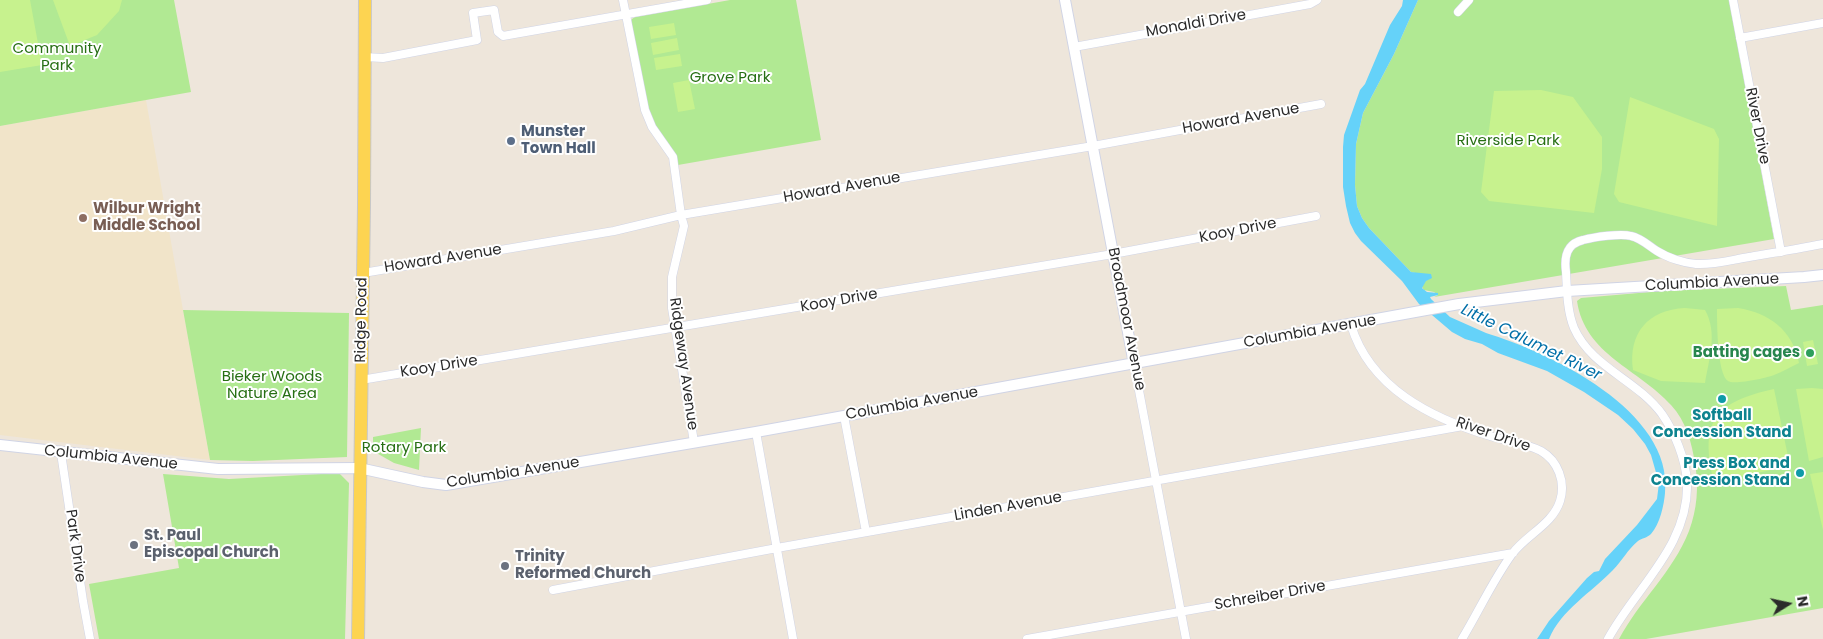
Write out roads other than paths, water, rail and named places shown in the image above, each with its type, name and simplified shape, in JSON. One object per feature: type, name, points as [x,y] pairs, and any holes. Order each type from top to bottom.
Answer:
[{"type":"main road","name":"Ridge Road","points":[[358,639],[363,273],[364,0]]},
{"type":"street","name":"Ridgeway Avenue","points":[[623,0],[645,110],[652,127],[672,157],[684,226],[684,233],[674,263],[672,308],[694,442]]},
{"type":"street","points":[[364,57],[383,58],[477,40],[473,13],[494,10],[498,32],[503,36],[707,0]]},
{"type":"street","name":"Broadmoor Avenue","points":[[1065,0],[1186,639]]},
{"type":"street","name":"Monaldi Drive","points":[[1074,47],[1310,4],[1317,0]]},
{"type":"street","points":[[1458,12],[1469,0]]},
{"type":"street","name":"River Drive","points":[[1733,0],[1781,252]]},
{"type":"street","points":[[1740,38],[1823,23]]},
{"type":"street","name":"Howard Avenue","points":[[363,273],[614,232],[681,215],[1093,146],[1321,104]]},
{"type":"street","name":"Kooy Drive","points":[[361,380],[1113,254],[1316,216]]},
{"type":"street","points":[[1608,639],[1620,617],[1670,548],[1684,512],[1686,479],[1680,450],[1662,415],[1644,394],[1603,363],[1581,341],[1574,327],[1570,312],[1567,291],[1566,252],[1572,244],[1583,240],[1624,235],[1633,236],[1659,252],[1678,260],[1695,264],[1715,263],[1823,244]]},
{"type":"street","name":"Columbia Avenue","points":[[0,445],[218,469],[359,468],[446,485],[756,432],[1459,304],[1567,291],[1804,278],[1823,275]]},
{"type":"street","name":"River Drive","points":[[1351,325],[1355,338],[1368,360],[1389,385],[1403,397],[1420,407],[1463,426],[1539,450],[1551,460],[1560,474],[1562,491],[1557,508],[1552,516],[1513,553],[1462,639]]},
{"type":"street","points":[[844,416],[866,532]]},
{"type":"street","name":"Linden Avenue","points":[[553,590],[777,548],[1463,426]]},
{"type":"street","points":[[756,432],[793,639]]},
{"type":"street","name":"Park Drive","points":[[61,453],[90,639]]},
{"type":"street","name":"Schreiber Drive","points":[[1027,639],[1513,553]]},
{"type":"water","points":[[1403,0],[1418,0],[1394,54],[1363,113],[1356,144],[1355,185],[1357,206],[1362,218],[1369,228],[1411,272],[1431,274],[1432,278],[1426,281],[1422,288],[1427,292],[1438,293],[1438,295],[1430,297],[1431,299],[1450,317],[1542,354],[1573,370],[1602,389],[1629,411],[1650,436],[1662,463],[1665,493],[1661,514],[1654,530],[1634,544],[1613,570],[1569,610],[1554,629],[1549,639],[1537,639],[1549,621],[1587,578],[1594,572],[1599,571],[1605,559],[1637,525],[1657,499],[1659,483],[1651,455],[1645,444],[1618,415],[1584,392],[1547,371],[1498,353],[1482,344],[1465,339],[1452,332],[1419,304],[1402,281],[1355,233],[1350,223],[1343,187],[1344,135],[1360,90],[1365,84],[1390,25],[1402,6]]},
{"type":"place","name":"Munster Town Hall","points":[[511,141]]},
{"type":"place","name":"Wilbur Wright Middle School","points":[[83,218]]},
{"type":"place","name":"Batting cages","points":[[1810,353]]},
{"type":"place","name":"Softball Concession Stand","points":[[1722,399]]},
{"type":"place","name":"Press Box and Concession Stand","points":[[1800,473]]},
{"type":"place","name":"St. Paul Episcopal Church","points":[[134,545]]},
{"type":"place","name":"Trinity Reformed Church","points":[[505,566]]},
{"type":"park label","name":"Community Park","points":[[57,58]]},
{"type":"park label","name":"Grove Park","points":[[730,78]]},
{"type":"park label","name":"Riverside Park","points":[[1508,141]]},
{"type":"park label","name":"Bieker Woods Nature Area","points":[[272,386]]},
{"type":"park label","name":"Rotary Park","points":[[404,448]]},
{"type":"water label","name":"Little Calumet River","points":[[1531,343]]}]
